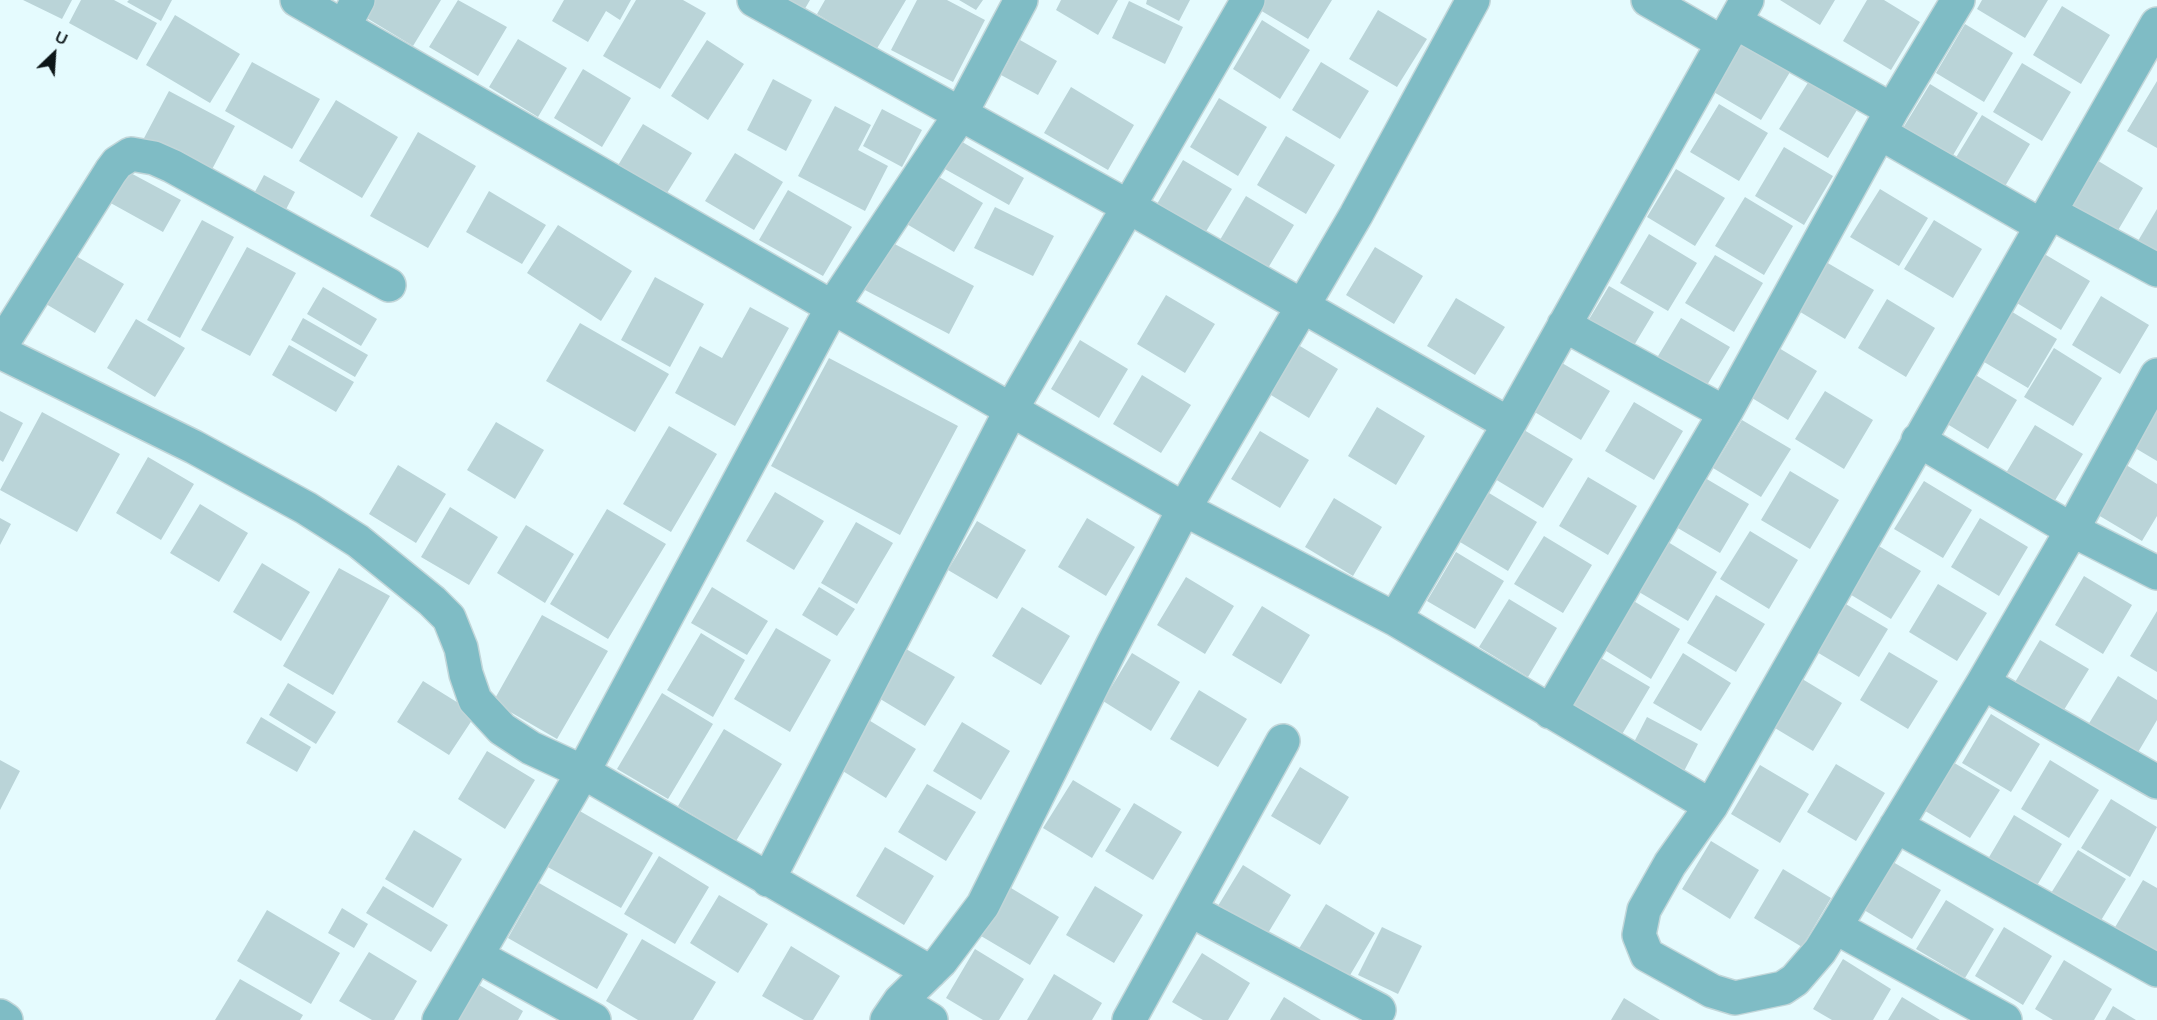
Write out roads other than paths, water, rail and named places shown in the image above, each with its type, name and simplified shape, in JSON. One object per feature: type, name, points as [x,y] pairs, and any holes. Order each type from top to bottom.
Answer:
[{"type":"street","points":[[297,0],[351,13],[833,306],[1184,509],[1395,619],[1711,806]]},
{"type":"street","points":[[754,0],[1129,207],[1509,424]]},
{"type":"street","points":[[439,1020],[583,772],[833,306],[960,115],[1021,0]]},
{"type":"street","points":[[768,880],[1012,408],[1248,0]]},
{"type":"street","points":[[931,1020],[894,1011],[930,972],[983,905],[1113,644],[1184,509],[1303,306],[1473,0]]},
{"type":"street","points":[[1648,0],[1735,22],[1886,121],[2046,220],[2157,270]]},
{"type":"street","points":[[1550,712],[1725,413],[1886,121],[1958,0]]},
{"type":"street","points":[[1395,619],[1509,424],[1735,22]]},
{"type":"street","points":[[2157,24],[1711,806],[1670,864],[1644,910],[1639,935],[1647,955],[1712,991],[1729,1009],[1783,988],[1796,980],[1820,951],[1983,683],[2072,530],[2157,375]]},
{"type":"street","points":[[389,285],[171,166],[154,158],[131,154],[117,163],[111,171],[0,350],[194,447],[306,508],[358,541],[432,601],[449,618],[461,648],[466,674],[475,700],[502,729],[531,748],[583,772],[930,972]]},
{"type":"street","points":[[1564,325],[1725,413]]},
{"type":"street","points":[[1918,440],[2072,530],[2157,573]]},
{"type":"street","points":[[1983,683],[2157,782]]},
{"type":"street","points":[[1129,1020],[1283,741]]},
{"type":"street","points":[[1896,826],[2157,970]]},
{"type":"street","points":[[1190,910],[1379,1010]]},
{"type":"street","points":[[1835,927],[2005,1020]]},
{"type":"street","points":[[477,956],[594,1020]]},
{"type":"street","points":[[0,1016],[6,1020]]}]
